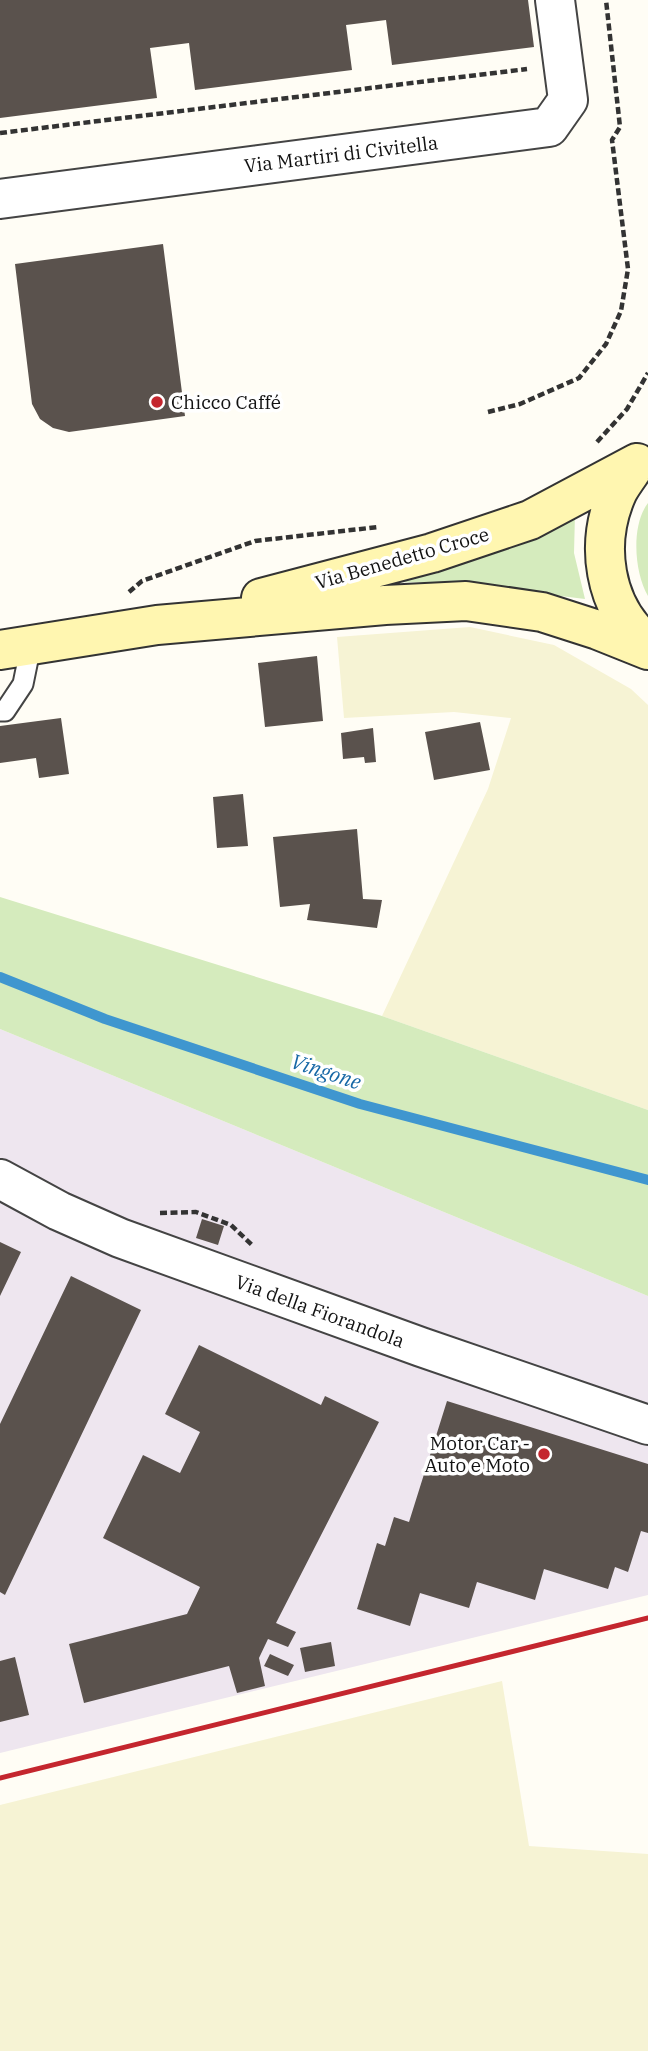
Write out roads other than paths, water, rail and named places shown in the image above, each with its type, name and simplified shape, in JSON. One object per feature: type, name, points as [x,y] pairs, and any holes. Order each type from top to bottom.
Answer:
[{"type":"main road","name":"Via Benedetto Croce","points":[[157,625],[432,553],[530,520],[581,495],[643,458]]},
{"type":"main road","name":"Via Benedetto Croce","points":[[643,458],[619,489],[608,519],[604,546],[606,575],[618,607],[637,635],[648,644]]},
{"type":"main road","name":"Via Benedetto Croce","points":[[15,648],[157,625],[385,605],[466,601],[542,612],[648,650]]},
{"type":"street","name":"Via Martiri di Civitella","points":[[0,199],[549,127],[568,100],[555,0]]},
{"type":"street","name":"Via della Fiorandola","points":[[0,1179],[59,1211],[120,1238],[421,1347],[648,1425]]},
{"type":"lane","points":[[0,711],[5,711],[23,684],[15,648]]},
{"type":"waterway","name":"Vingone","points":[[0,977],[105,1019],[360,1104],[648,1180]]},
{"type":"railway","points":[[0,1778],[648,1618]]},
{"type":"place","name":"Chicco Caffé","points":[[157,402]]},
{"type":"place","name":"Motor Car - Auto e Moto","points":[[544,1454]]}]
